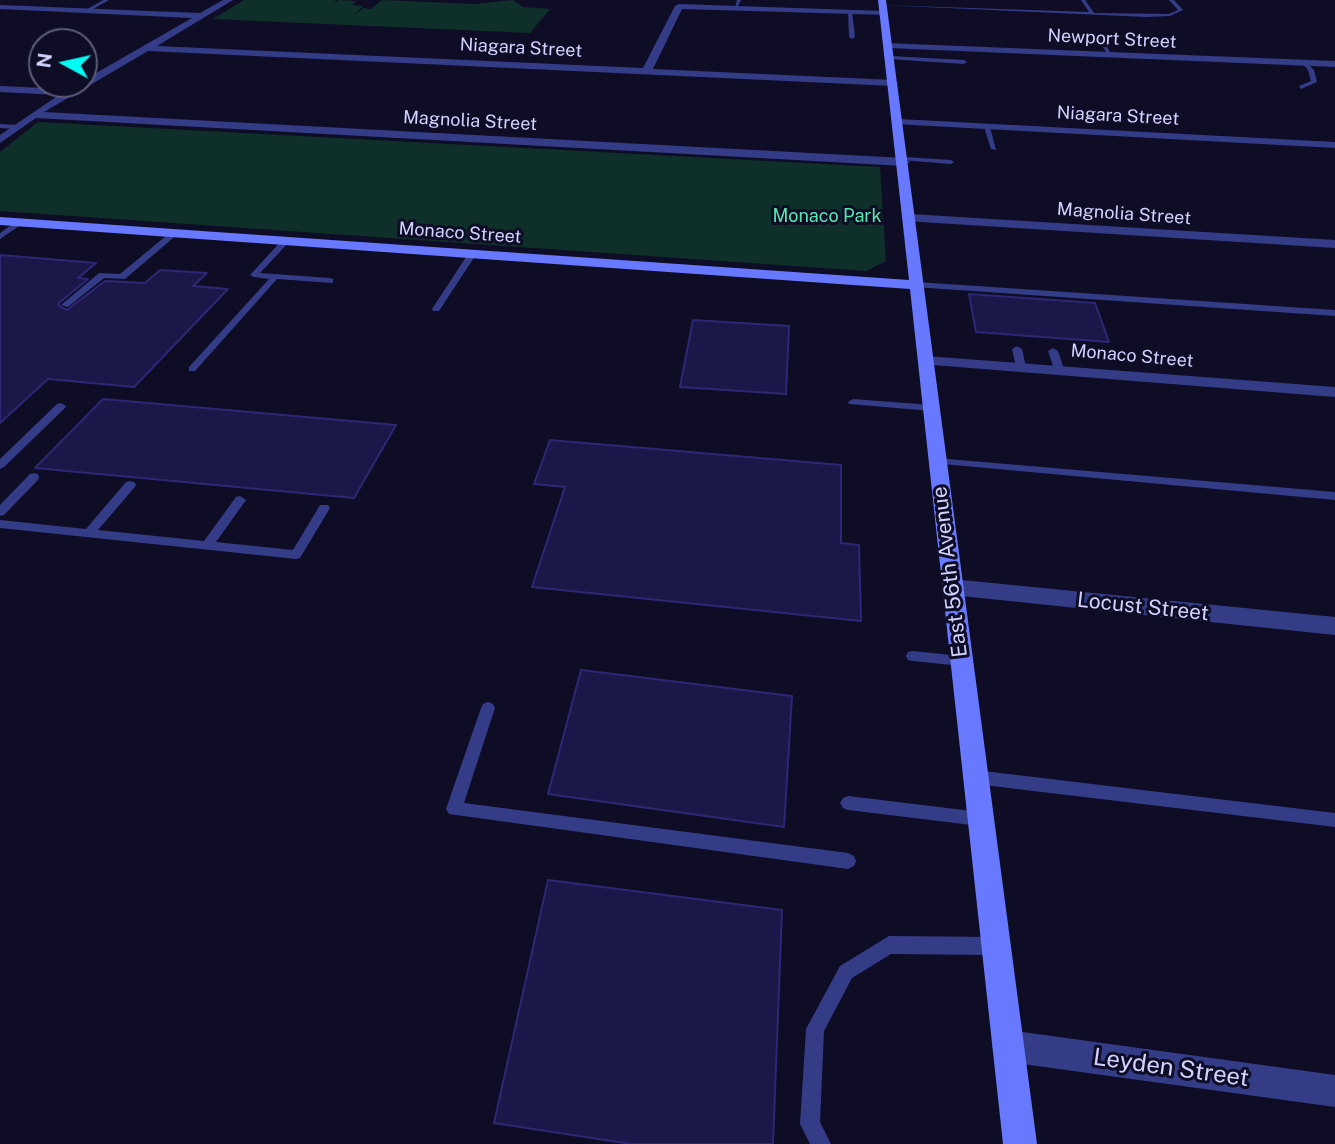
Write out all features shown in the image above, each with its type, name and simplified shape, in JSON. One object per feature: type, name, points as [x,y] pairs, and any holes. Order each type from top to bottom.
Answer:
[{"type":"main road","name":"East 56th Avenue","points":[[883,6],[904,161],[936,461],[1020,1144]]},
{"type":"main road","name":"Monaco Street","points":[[0,221],[917,285]]},
{"type":"street","points":[[98,76],[229,0]]},
{"type":"street","points":[[647,71],[677,7],[700,3],[738,3],[850,11],[883,6]]},
{"type":"street","points":[[0,7],[201,16]]},
{"type":"street","name":"Newport Street","points":[[888,45],[1107,51],[1335,64]]},
{"type":"street","name":"Niagara Street","points":[[148,48],[893,83]]},
{"type":"street","points":[[0,89],[28,90]]},
{"type":"street","points":[[0,139],[60,98]]},
{"type":"street","name":"Magnolia Street","points":[[33,115],[904,161]]},
{"type":"street","name":"Niagara Street","points":[[899,122],[1335,145]]},
{"type":"street","name":"Magnolia Street","points":[[910,218],[1335,244]]},
{"type":"street","name":"Monaco Street","points":[[926,361],[1335,392]]},
{"type":"street","name":"Locust Street","points":[[952,587],[1335,626]]},
{"type":"street","name":"Leyden Street","points":[[1008,1046],[1335,1091]]},
{"type":"lane","points":[[86,11],[107,0]]},
{"type":"lane","points":[[951,0],[954,9]]},
{"type":"lane","points":[[1083,0],[1093,14]]},
{"type":"lane","points":[[883,6],[919,3],[954,9],[1146,16],[1170,15],[1181,10],[1171,0]]},
{"type":"lane","points":[[850,11],[852,37]]},
{"type":"lane","points":[[890,58],[964,62]]},
{"type":"lane","points":[[1301,87],[1314,82],[1311,70],[1305,63]]},
{"type":"lane","points":[[0,126],[17,127]]},
{"type":"lane","points":[[988,127],[994,149]]},
{"type":"lane","points":[[904,161],[951,162]]},
{"type":"lane","points":[[0,237],[21,222]]},
{"type":"lane","points":[[65,305],[102,275],[122,277],[175,233]]},
{"type":"lane","points":[[287,240],[254,275],[330,281]]},
{"type":"lane","points":[[436,309],[473,253]]},
{"type":"lane","points":[[192,369],[275,277]]},
{"type":"lane","points":[[917,285],[1335,313]]},
{"type":"lane","points":[[1017,349],[1021,367]]},
{"type":"lane","points":[[1053,351],[1059,369]]},
{"type":"lane","points":[[853,402],[932,408]]},
{"type":"lane","points":[[0,465],[61,406]]},
{"type":"lane","points":[[936,461],[1335,496]]},
{"type":"lane","points":[[0,512],[34,477]]},
{"type":"lane","points":[[89,533],[130,485]]},
{"type":"lane","points":[[208,546],[240,500]]},
{"type":"lane","points":[[0,524],[296,555],[324,508]]},
{"type":"lane","points":[[913,656],[961,660]]},
{"type":"lane","points":[[488,708],[454,810],[848,861]]},
{"type":"lane","points":[[975,776],[1335,820]]},
{"type":"lane","points":[[848,803],[980,819]]},
{"type":"lane","points":[[821,1144],[810,1124],[815,1029],[846,972],[889,945],[996,946]]},
{"type":"green space","points":[[244,0],[337,0],[333,4],[339,0],[357,1],[352,5],[363,6],[352,17],[363,8],[371,9],[382,0],[474,4],[513,0],[523,7],[550,9],[530,33],[213,19]]},
{"type":"green space","name":"Monaco Park","points":[[38,122],[880,167],[886,261],[866,271],[0,211],[0,152]]},
{"type":"building","points":[[0,255],[96,263],[78,278],[88,279],[59,303],[59,306],[67,310],[105,281],[145,283],[160,270],[207,273],[193,286],[228,289],[134,387],[48,379],[0,423]]},
{"type":"building","points":[[969,294],[1095,303],[1109,342],[976,332]]},
{"type":"building","points":[[693,320],[789,326],[786,394],[680,387]]},
{"type":"building","points":[[103,399],[396,425],[354,498],[35,468]]},
{"type":"building","points":[[550,440],[841,465],[841,543],[859,545],[861,621],[532,587],[565,487],[534,484]]},
{"type":"building","points":[[581,670],[792,696],[784,827],[548,794]]},
{"type":"building","points":[[548,880],[782,910],[773,1144],[631,1144],[494,1123]]}]
